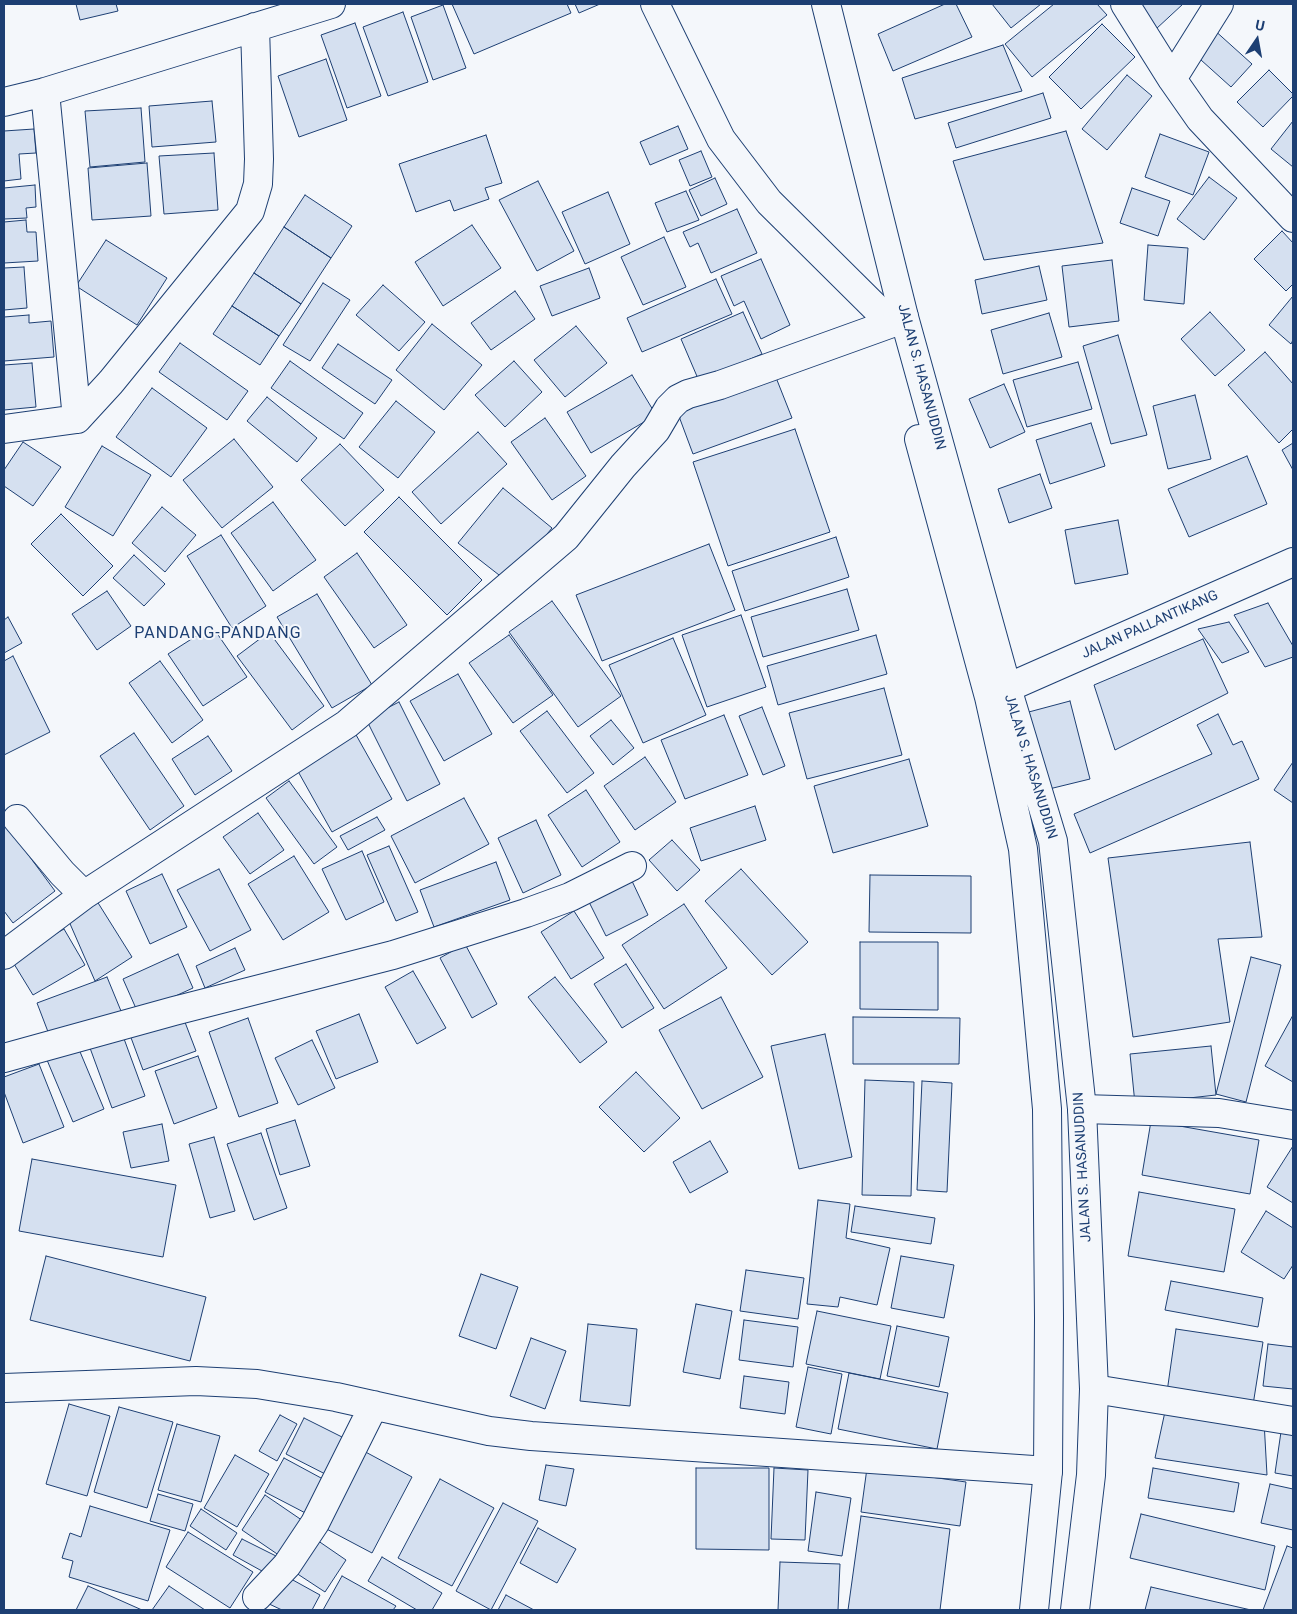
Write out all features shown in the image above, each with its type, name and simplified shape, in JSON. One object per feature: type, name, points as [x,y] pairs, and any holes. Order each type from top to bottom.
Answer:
[{"type":"main road","points":[[4,102],[45,92],[331,4]]},
{"type":"main road","points":[[4,955],[84,895],[347,724],[566,537],[623,466],[656,430],[669,408],[678,398],[895,319],[769,202],[720,139],[655,4]]},
{"type":"main road","name":"JALAN S. HASANUDDIN","points":[[806,4],[895,319]]},
{"type":"main road","name":"JALAN S. HASANUDDIN","points":[[826,4],[895,319],[910,409],[949,515],[1007,688],[1053,842],[1082,1109],[1094,1389],[1090,1476],[1076,1610]]},
{"type":"main road","points":[[1125,4],[1200,119],[1293,218]]},
{"type":"main road","points":[[1172,78],[1219,4]]},
{"type":"main road","points":[[4,429],[77,418],[111,382],[250,211],[258,184],[259,159],[255,27]]},
{"type":"main road","points":[[45,92],[77,418]]},
{"type":"main road","name":"JALAN S. HASANUDDIN","points":[[949,515],[1023,849],[1047,1110],[1048,1471],[1034,1610]]},
{"type":"main road","name":"JALAN PALLANTIKANG","points":[[1007,688],[1293,562]]},
{"type":"main road","points":[[17,819],[62,873],[84,895]]},
{"type":"main road","points":[[4,1058],[174,1011],[393,955],[526,913],[570,897],[632,866]]},
{"type":"main road","points":[[1082,1109],[1219,1113],[1293,1125]]},
{"type":"main road","points":[[4,1388],[196,1380],[257,1384],[336,1397],[489,1431],[531,1436],[1048,1471]]},
{"type":"main road","points":[[1094,1389],[1293,1421]]},
{"type":"main road","points":[[257,1597],[287,1565],[315,1523],[374,1406]]},
{"type":"building","points":[[76,4],[116,4],[118,11],[80,20]]},
{"type":"building","points":[[452,4],[567,4],[571,13],[474,54]]},
{"type":"building","points":[[575,4],[600,4],[579,13]]},
{"type":"building","points":[[945,4],[956,4],[972,37],[893,71],[878,34]]},
{"type":"building","points":[[992,4],[1041,4],[1011,28]]},
{"type":"building","points":[[1054,4],[1097,4],[1107,15],[1032,77],[1005,44]]},
{"type":"building","points":[[1141,4],[1183,4],[1156,29]]},
{"type":"building","points":[[443,5],[466,68],[433,80],[411,17]]},
{"type":"building","points":[[403,12],[428,82],[388,96],[363,27]]},
{"type":"building","points":[[355,23],[381,96],[347,108],[321,35]]},
{"type":"building","points":[[1102,24],[1135,57],[1081,109],[1049,77]]},
{"type":"building","points":[[1212,28],[1252,64],[1231,87],[1191,51]]},
{"type":"building","points":[[1003,45],[1022,91],[915,119],[902,78]]},
{"type":"building","points":[[326,59],[347,120],[299,137],[278,76]]},
{"type":"building","points":[[1269,70],[1293,96],[1263,127],[1237,102]]},
{"type":"building","points":[[1127,75],[1152,96],[1107,150],[1082,129]]},
{"type":"building","points":[[1043,93],[1051,118],[956,148],[948,123]]},
{"type":"building","points":[[212,101],[216,142],[152,147],[149,106]]},
{"type":"building","points":[[141,108],[145,162],[90,167],[85,111]]},
{"type":"building","points":[[1293,121],[1293,167],[1271,149]]},
{"type":"building","points":[[678,126],[688,149],[650,165],[640,142]]},
{"type":"building","points":[[34,129],[36,153],[19,154],[21,179],[4,181],[4,131]]},
{"type":"building","points":[[1066,131],[1103,243],[984,260],[953,161]]},
{"type":"building","points":[[1160,134],[1209,152],[1193,195],[1145,177]]},
{"type":"building","points":[[486,135],[502,183],[485,188],[489,199],[454,211],[450,200],[416,212],[399,164]]},
{"type":"building","points":[[701,151],[712,177],[690,186],[679,160]]},
{"type":"building","points":[[214,153],[218,210],[164,214],[159,156]]},
{"type":"building","points":[[147,163],[151,216],[92,220],[88,168]]},
{"type":"building","points":[[1209,177],[1237,198],[1204,240],[1177,219]]},
{"type":"building","points":[[715,178],[727,204],[701,216],[689,190]]},
{"type":"building","points":[[538,181],[574,251],[537,271],[499,200]]},
{"type":"building","points":[[35,185],[36,207],[26,208],[27,218],[4,219],[4,188]]},
{"type":"building","points":[[1132,188],[1170,201],[1158,236],[1120,223]]},
{"type":"building","points":[[686,191],[699,220],[667,232],[655,203]]},
{"type":"building","points":[[608,192],[630,244],[585,264],[562,212]]},
{"type":"building","points":[[305,195],[352,226],[331,258],[284,227]]},
{"type":"building","points":[[737,209],[757,253],[711,273],[698,243],[690,247],[683,232]]},
{"type":"building","points":[[26,220],[27,232],[36,232],[38,261],[4,263],[4,222]]},
{"type":"building","points":[[472,225],[501,268],[443,306],[415,262]]},
{"type":"building","points":[[284,227],[331,258],[301,304],[254,273]]},
{"type":"building","points":[[1282,231],[1293,243],[1293,284],[1286,291],[1254,259]]},
{"type":"building","points":[[664,237],[686,287],[643,305],[621,257]]},
{"type":"building","points":[[106,240],[167,278],[137,325],[76,286]]},
{"type":"building","points":[[1148,245],[1188,248],[1184,304],[1144,300]]},
{"type":"building","points":[[761,259],[790,325],[761,339],[744,301],[734,306],[721,276]]},
{"type":"building","points":[[1112,260],[1119,321],[1069,327],[1062,266]]},
{"type":"building","points":[[1039,266],[1047,300],[982,314],[975,280]]},
{"type":"building","points":[[24,267],[27,308],[4,310],[4,268]]},
{"type":"building","points":[[589,268],[600,298],[552,316],[540,286]]},
{"type":"building","points":[[254,273],[301,304],[279,336],[232,306]]},
{"type":"building","points":[[716,279],[732,314],[642,352],[627,318]]},
{"type":"building","points":[[323,283],[350,300],[310,361],[283,345]]},
{"type":"building","points":[[383,285],[425,322],[399,351],[356,315]]},
{"type":"building","points":[[515,291],[535,319],[491,350],[471,323]]},
{"type":"building","points":[[1293,296],[1293,340],[1291,344],[1269,325]]},
{"type":"building","points":[[232,306],[279,336],[260,365],[213,334]]},
{"type":"building","points":[[743,312],[762,354],[699,381],[681,339]]},
{"type":"building","points":[[1210,312],[1245,350],[1215,376],[1181,339]]},
{"type":"building","points":[[1049,313],[1062,357],[1003,374],[991,330]]},
{"type":"building","points":[[29,315],[29,323],[51,321],[54,357],[4,361],[4,317]]},
{"type":"building","points":[[432,324],[482,365],[444,410],[396,370]]},
{"type":"building","points":[[576,326],[607,363],[565,397],[534,360]]},
{"type":"building","points":[[1118,335],[1147,435],[1111,444],[1083,346]]},
{"type":"building","points":[[180,343],[248,391],[227,420],[159,372]]},
{"type":"building","points":[[338,344],[392,380],[375,404],[322,368]]},
{"type":"building","points":[[1265,352],[1293,384],[1293,429],[1279,443],[1228,385]]},
{"type":"building","points":[[290,361],[363,413],[344,439],[271,388]]},
{"type":"building","points":[[514,361],[542,392],[505,427],[475,395]]},
{"type":"building","points":[[1078,362],[1092,409],[1027,427],[1013,380]]},
{"type":"building","points":[[32,363],[36,407],[4,410],[4,365]]},
{"type":"building","points":[[632,375],[656,415],[591,453],[567,412]]},
{"type":"building","points":[[775,375],[792,418],[693,454],[677,411]]},
{"type":"building","points":[[1004,384],[1025,432],[990,448],[969,399]]},
{"type":"building","points":[[152,388],[207,428],[171,477],[116,437]]},
{"type":"building","points":[[1195,395],[1211,459],[1168,469],[1153,406]]},
{"type":"building","points":[[267,397],[317,438],[297,462],[247,421]]},
{"type":"building","points":[[396,401],[435,432],[398,478],[359,447]]},
{"type":"building","points":[[545,418],[586,476],[552,500],[511,442]]},
{"type":"building","points":[[1091,423],[1105,466],[1050,484],[1036,440]]},
{"type":"building","points":[[795,429],[830,532],[728,566],[693,462]]},
{"type":"building","points":[[478,432],[507,464],[441,524],[412,492]]},
{"type":"building","points":[[234,439],[273,487],[222,528],[183,480]]},
{"type":"building","points":[[23,442],[61,467],[33,506],[4,486],[4,470]]},
{"type":"building","points":[[1293,443],[1293,470],[1282,450]]},
{"type":"building","points":[[340,444],[384,490],[345,526],[301,480]]},
{"type":"building","points":[[102,446],[151,475],[113,536],[65,507]]},
{"type":"building","points":[[1247,456],[1267,504],[1189,537],[1168,489]]},
{"type":"building","points":[[1040,474],[1052,508],[1009,523],[998,489]]},
{"type":"building","points":[[503,488],[552,528],[508,582],[458,543]]},
{"type":"building","points":[[399,497],[482,580],[447,615],[364,532]]},
{"type":"building","points":[[273,502],[316,560],[273,591],[231,533]]},
{"type":"building","points":[[162,507],[196,535],[165,572],[132,543]]},
{"type":"building","points":[[61,514],[113,566],[83,596],[31,544]]},
{"type":"building","points":[[1118,520],[1128,574],[1075,584],[1065,530]]},
{"type":"building","points":[[221,535],[266,606],[232,628],[187,556]]},
{"type":"building","points":[[836,537],[849,577],[745,611],[732,571]]},
{"type":"building","points":[[709,544],[735,610],[602,661],[576,595]]},
{"type":"building","points":[[357,553],[407,625],[374,648],[324,577]]},
{"type":"building","points":[[134,555],[165,584],[144,606],[113,578]]},
{"type":"building","points":[[847,589],[859,630],[763,657],[751,617]]},
{"type":"building","points":[[107,591],[131,626],[97,650],[72,614]]},
{"type":"building","points":[[317,594],[372,685],[332,708],[277,617]]},
{"type":"building","points":[[552,601],[621,696],[578,727],[509,632]]},
{"type":"building","points":[[1268,603],[1293,646],[1293,657],[1265,667],[1234,615]]},
{"type":"building","points":[[741,615],[766,687],[707,707],[682,635]]},
{"type":"building","points":[[8,617],[22,643],[4,653],[4,620]]},
{"type":"building","points":[[1229,622],[1249,652],[1222,663],[1198,629]]},
{"type":"building","points":[[212,626],[247,677],[203,706],[168,654]]},
{"type":"building","points":[[269,632],[324,706],[292,730],[237,656]]},
{"type":"building","points":[[509,635],[553,695],[513,723],[469,663]]},
{"type":"building","points":[[876,635],[887,674],[778,705],[767,666]]},
{"type":"building","points":[[673,638],[706,715],[643,743],[609,665]]},
{"type":"building","points":[[1203,639],[1228,693],[1115,750],[1094,685]]},
{"type":"building","points":[[13,656],[50,732],[4,755],[4,661]]},
{"type":"building","points":[[160,661],[203,720],[172,743],[129,683]]},
{"type":"building","points":[[458,674],[492,734],[444,761],[410,701]]},
{"type":"building","points":[[884,688],[902,755],[807,779],[789,713]]},
{"type":"building","points":[[1070,701],[1090,779],[1045,790],[1025,713]]},
{"type":"building","points":[[399,702],[440,784],[407,801],[366,719]]},
{"type":"building","points":[[762,707],[785,766],[763,775],[739,716]]},
{"type":"building","points":[[547,711],[594,773],[567,793],[520,731]]},
{"type":"building","points":[[1218,714],[1233,745],[1242,741],[1259,779],[1090,853],[1074,814],[1212,754],[1197,725]]},
{"type":"building","points":[[724,715],[748,775],[685,799],[661,740]]},
{"type":"building","points":[[611,720],[634,748],[613,765],[590,736]]},
{"type":"building","points":[[134,733],[184,806],[150,830],[100,756]]},
{"type":"building","points":[[355,733],[392,799],[332,832],[295,766]]},
{"type":"building","points":[[208,736],[232,771],[195,795],[172,759]]},
{"type":"building","points":[[645,757],[676,802],[635,830],[604,786]]},
{"type":"building","points":[[909,759],[928,826],[833,853],[814,786]]},
{"type":"building","points":[[1293,762],[1293,803],[1274,790]]},
{"type":"building","points":[[289,781],[337,847],[314,864],[266,798]]},
{"type":"building","points":[[586,790],[620,842],[582,867],[548,815]]},
{"type":"building","points":[[464,798],[489,844],[415,883],[391,836]]},
{"type":"building","points":[[755,806],[766,840],[701,861],[690,828]]},
{"type":"building","points":[[258,813],[284,850],[250,874],[223,837]]},
{"type":"building","points":[[377,817],[385,830],[348,850],[340,836]]},
{"type":"building","points":[[536,820],[561,875],[523,893],[498,838]]},
{"type":"building","points":[[7,826],[55,891],[13,923],[4,911],[4,828]]},
{"type":"building","points":[[672,840],[700,870],[677,891],[649,860]]},
{"type":"building","points":[[1250,842],[1262,937],[1218,939],[1230,1022],[1133,1037],[1108,858]]},
{"type":"building","points":[[389,846],[418,912],[396,921],[367,855]]},
{"type":"building","points":[[362,851],[384,902],[346,920],[322,869]]},
{"type":"building","points":[[294,856],[329,912],[283,940],[248,884]]},
{"type":"building","points":[[496,862],[510,900],[434,927],[420,890]]},
{"type":"building","points":[[219,869],[251,930],[210,951],[177,890]]},
{"type":"building","points":[[741,869],[808,942],[772,975],[705,901]]},
{"type":"building","points":[[162,874],[187,927],[150,944],[126,891]]},
{"type":"building","points":[[870,875],[971,876],[971,933],[869,932]]},
{"type":"building","points":[[632,881],[648,915],[606,936],[589,902]]},
{"type":"building","points":[[95,898],[132,957],[95,981],[64,910]]},
{"type":"building","points":[[684,904],[727,968],[664,1009],[622,945]]},
{"type":"building","points":[[574,911],[604,958],[571,979],[541,932]]},
{"type":"building","points":[[64,929],[85,965],[33,995],[11,959]]},
{"type":"building","points":[[860,942],[938,942],[938,1010],[860,1009]]},
{"type":"building","points":[[465,944],[497,1004],[472,1018],[440,958]]},
{"type":"building","points":[[235,948],[245,970],[205,988],[196,966]]},
{"type":"building","points":[[178,954],[193,988],[138,1013],[123,979]]},
{"type":"building","points":[[1251,957],[1281,965],[1246,1102],[1216,1094]]},
{"type":"building","points":[[626,964],[654,1008],[622,1028],[594,984]]},
{"type":"building","points":[[413,971],[446,1028],[417,1044],[385,987]]},
{"type":"building","points":[[107,977],[121,1011],[50,1037],[37,1003]]},
{"type":"building","points":[[555,977],[607,1042],[580,1063],[528,997]]},
{"type":"building","points":[[721,997],[763,1077],[702,1109],[659,1030]]},
{"type":"building","points":[[359,1014],[378,1062],[336,1079],[316,1031]]},
{"type":"building","points":[[1293,1015],[1293,1082],[1265,1066]]},
{"type":"building","points":[[183,1017],[196,1051],[143,1070],[130,1035]]},
{"type":"building","points":[[853,1017],[960,1018],[959,1064],[853,1064]]},
{"type":"building","points":[[248,1018],[278,1103],[239,1117],[209,1032]]},
{"type":"building","points":[[825,1034],[852,1157],[799,1169],[771,1046]]},
{"type":"building","points":[[123,1036],[145,1096],[112,1108],[90,1048]]},
{"type":"building","points":[[312,1040],[335,1088],[298,1105],[275,1058]]},
{"type":"building","points":[[1211,1046],[1216,1095],[1135,1104],[1130,1054]]},
{"type":"building","points":[[78,1047],[104,1109],[73,1122],[47,1060]]},
{"type":"building","points":[[198,1056],[217,1108],[174,1124],[155,1071]]},
{"type":"building","points":[[39,1064],[64,1127],[23,1143],[4,1092],[4,1077]]},
{"type":"building","points":[[636,1072],[680,1118],[644,1152],[599,1107]]},
{"type":"building","points":[[865,1080],[914,1082],[911,1196],[862,1195]]},
{"type":"building","points":[[922,1081],[952,1083],[947,1192],[917,1190]]},
{"type":"building","points":[[295,1120],[310,1166],[280,1175],[266,1129]]},
{"type":"building","points":[[1151,1121],[1259,1140],[1250,1194],[1142,1175]]},
{"type":"building","points":[[162,1124],[169,1161],[131,1168],[123,1132]]},
{"type":"building","points":[[261,1133],[287,1208],[254,1220],[227,1144]]},
{"type":"building","points":[[214,1137],[235,1211],[210,1218],[189,1144]]},
{"type":"building","points":[[710,1141],[728,1172],[690,1193],[673,1162]]},
{"type":"building","points":[[1293,1146],[1293,1203],[1267,1187]]},
{"type":"building","points":[[32,1159],[176,1185],[163,1257],[19,1231]]},
{"type":"building","points":[[1139,1192],[1235,1209],[1224,1272],[1128,1256]]},
{"type":"building","points":[[818,1200],[850,1204],[846,1238],[890,1248],[877,1305],[840,1297],[838,1307],[807,1304]]},
{"type":"building","points":[[855,1206],[935,1218],[931,1244],[851,1232]]},
{"type":"building","points":[[1266,1211],[1293,1228],[1293,1265],[1284,1279],[1241,1252]]},
{"type":"building","points":[[46,1256],[206,1297],[190,1361],[30,1320]]},
{"type":"building","points":[[901,1256],[954,1265],[944,1318],[891,1308]]},
{"type":"building","points":[[746,1270],[804,1278],[798,1319],[740,1311]]},
{"type":"building","points":[[481,1274],[518,1287],[496,1349],[459,1336]]},
{"type":"building","points":[[1171,1281],[1263,1298],[1258,1327],[1165,1310]]},
{"type":"building","points":[[696,1304],[732,1311],[720,1379],[683,1372]]},
{"type":"building","points":[[817,1311],[891,1326],[880,1379],[806,1364]]},
{"type":"building","points":[[744,1320],[798,1327],[793,1367],[739,1360]]},
{"type":"building","points":[[588,1324],[637,1329],[630,1406],[580,1401]]},
{"type":"building","points":[[897,1326],[949,1337],[939,1387],[887,1376]]},
{"type":"building","points":[[1176,1329],[1263,1342],[1253,1405],[1167,1392]]},
{"type":"building","points":[[531,1338],[566,1351],[545,1409],[510,1396]]},
{"type":"building","points":[[1268,1344],[1293,1347],[1293,1389],[1263,1386]]},
{"type":"building","points":[[808,1367],[842,1374],[831,1434],[796,1427]]},
{"type":"building","points":[[849,1373],[948,1393],[937,1449],[838,1429]]},
{"type":"building","points":[[744,1376],[789,1382],[785,1414],[740,1408]]},
{"type":"building","points":[[69,1404],[110,1416],[87,1496],[46,1484]]},
{"type":"building","points":[[119,1407],[173,1422],[147,1508],[94,1492]]},
{"type":"building","points":[[1166,1407],[1264,1421],[1267,1475],[1155,1458]]},
{"type":"building","points":[[280,1415],[297,1424],[277,1461],[259,1451]]},
{"type":"building","points":[[304,1418],[352,1442],[333,1478],[286,1454]]},
{"type":"building","points":[[177,1424],[220,1436],[201,1502],[158,1490]]},
{"type":"building","points":[[1282,1425],[1293,1427],[1293,1476],[1275,1473]]},
{"type":"building","points":[[360,1449],[412,1477],[372,1553],[319,1525]]},
{"type":"building","points":[[235,1455],[269,1474],[237,1527],[204,1508]]},
{"type":"building","points":[[284,1458],[334,1485],[315,1518],[265,1492]]},
{"type":"building","points":[[546,1465],[574,1469],[566,1506],[539,1500]]},
{"type":"building","points":[[696,1468],[769,1468],[769,1550],[696,1549]]},
{"type":"building","points":[[774,1468],[808,1470],[805,1540],[771,1539]]},
{"type":"building","points":[[867,1468],[966,1482],[960,1526],[861,1512]]},
{"type":"building","points":[[1153,1468],[1239,1483],[1234,1512],[1148,1498]]},
{"type":"building","points":[[440,1479],[494,1508],[452,1586],[398,1558]]},
{"type":"building","points":[[1270,1484],[1293,1489],[1293,1530],[1261,1523]]},
{"type":"building","points":[[816,1492],[851,1498],[842,1556],[808,1551]]},
{"type":"building","points":[[158,1494],[193,1504],[185,1531],[150,1521]]},
{"type":"building","points":[[265,1495],[309,1525],[286,1560],[242,1530]]},
{"type":"building","points":[[503,1503],[538,1521],[491,1610],[456,1591]]},
{"type":"building","points":[[90,1506],[170,1530],[148,1601],[69,1577],[73,1561],[62,1558],[70,1533],[81,1537]]},
{"type":"building","points":[[201,1509],[237,1533],[226,1550],[190,1526]]},
{"type":"building","points":[[1141,1514],[1275,1546],[1265,1590],[1130,1558]]},
{"type":"building","points":[[861,1516],[950,1529],[940,1610],[848,1610]]},
{"type":"building","points":[[538,1528],[576,1549],[557,1583],[520,1563]]},
{"type":"building","points":[[188,1532],[253,1572],[230,1608],[166,1567]]},
{"type":"building","points":[[311,1536],[346,1560],[325,1592],[290,1569]]},
{"type":"building","points":[[242,1539],[280,1558],[271,1576],[233,1555]]},
{"type":"building","points":[[1287,1546],[1293,1548],[1293,1610],[1263,1610]]},
{"type":"building","points":[[382,1557],[442,1593],[432,1610],[417,1610],[368,1581]]},
{"type":"building","points":[[780,1562],[840,1564],[838,1610],[778,1610]]},
{"type":"building","points":[[282,1574],[320,1595],[312,1610],[282,1610],[267,1603]]},
{"type":"building","points":[[342,1576],[396,1606],[393,1610],[323,1610]]},
{"type":"building","points":[[88,1586],[142,1610],[76,1610]]},
{"type":"building","points":[[169,1586],[205,1610],[152,1610]]},
{"type":"building","points":[[1151,1587],[1251,1610],[1145,1610]]},
{"type":"building","points":[[506,1595],[534,1610],[498,1610]]},
{"type":"district","name":"PANDANG-PANDANG","points":[[218,634]]}]
